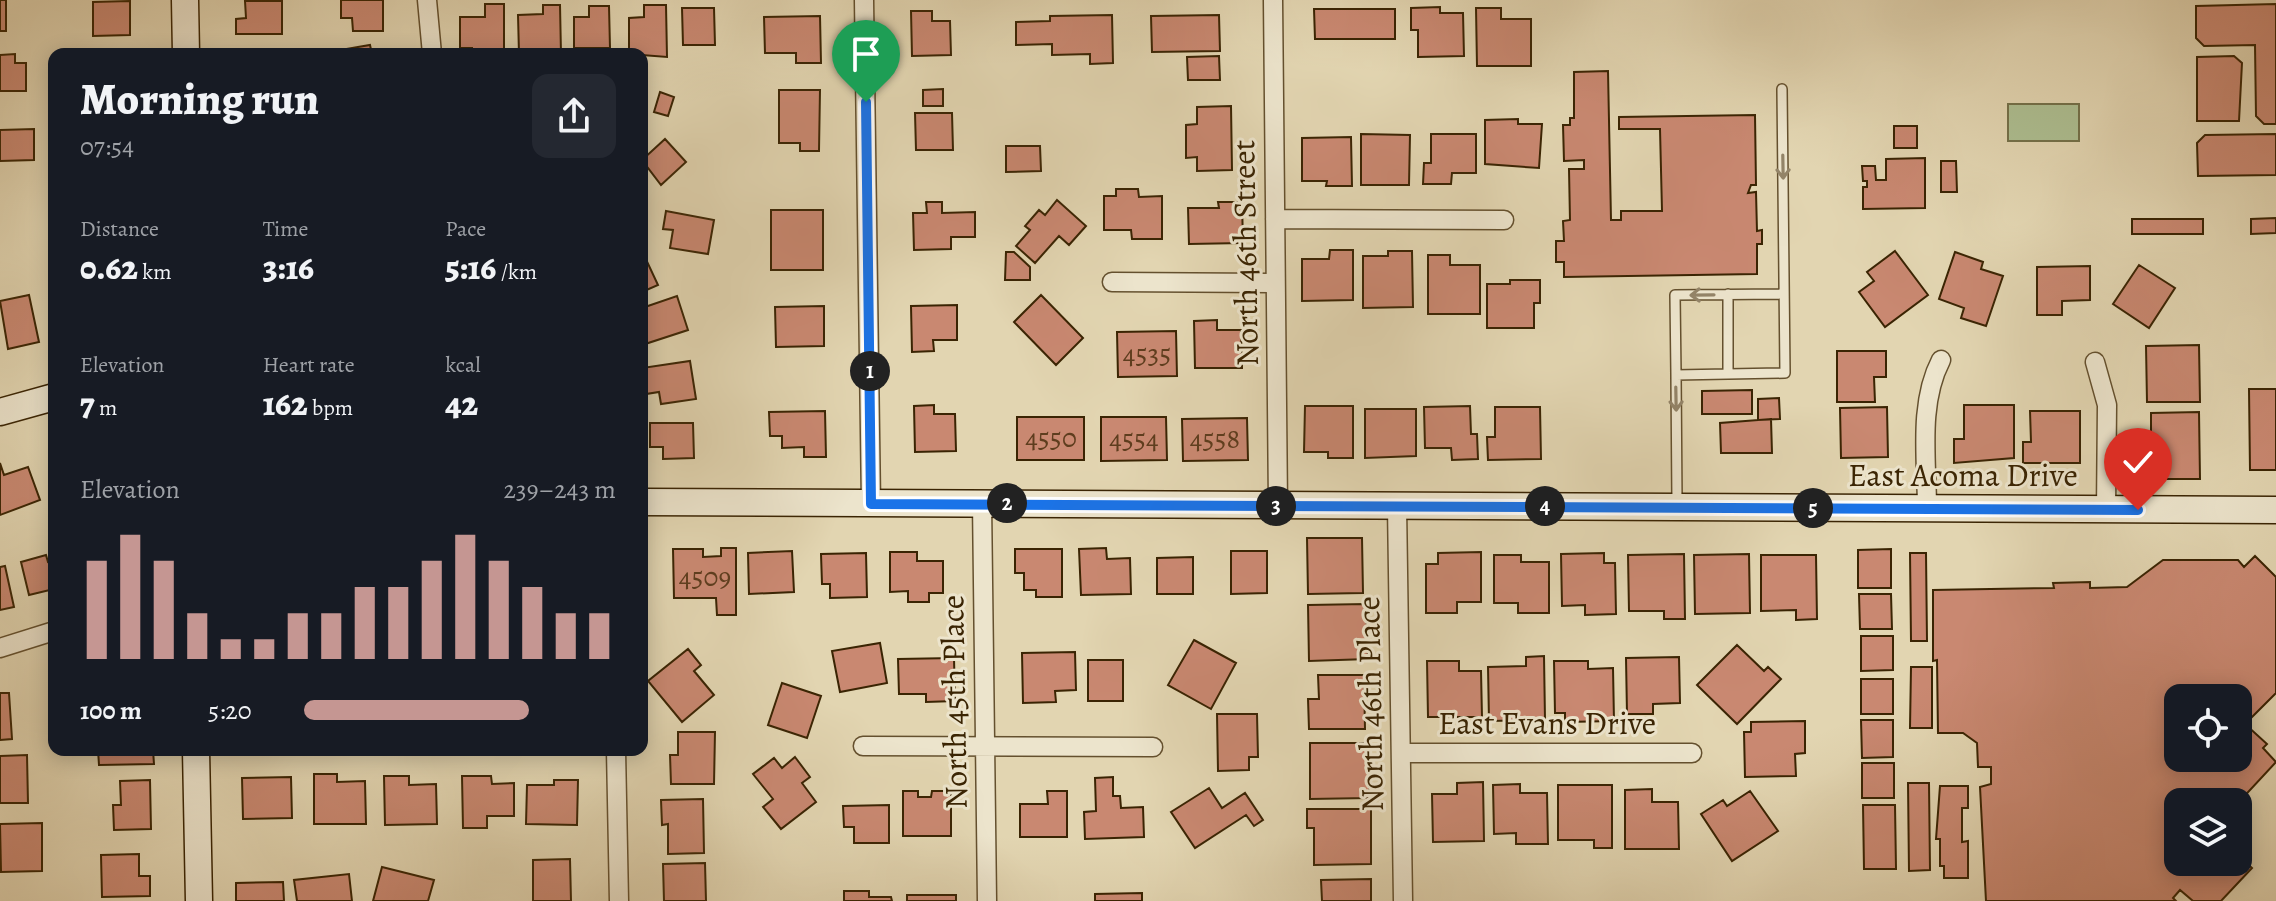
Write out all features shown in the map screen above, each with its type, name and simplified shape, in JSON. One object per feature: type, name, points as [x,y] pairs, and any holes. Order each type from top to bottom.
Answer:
[{"type":"street","points":[[185,0],[186,48]]},
{"type":"street","points":[[427,0],[431,48]]},
{"type":"street","points":[[864,0],[871,504]]},
{"type":"street","name":"North 46th Street","points":[[1273,0],[1278,506]]},
{"type":"street","points":[[1275,219],[1504,220]]},
{"type":"street","points":[[1112,282],[1275,283]]},
{"type":"street","points":[[1927,509],[1927,406],[1932,377],[1941,360]]},
{"type":"street","points":[[2095,362],[2107,405],[2106,510]]},
{"type":"street","points":[[0,412],[48,399]]},
{"type":"street","name":"East Acoma Drive","points":[[648,502],[2276,510]]},
{"type":"street","name":"North 45th Place","points":[[982,502],[987,901]]},
{"type":"street","name":"North 46th Place","points":[[1397,506],[1403,901]]},
{"type":"street","points":[[0,648],[48,633]]},
{"type":"street","points":[[863,746],[1153,747]]},
{"type":"street","name":"East Evans Drive","points":[[1402,753],[1692,753]]},
{"type":"street","points":[[196,756],[199,901]]},
{"type":"street","points":[[616,756],[619,901]]},
{"type":"lane","points":[[1676,375],[1785,373],[1782,89]]},
{"type":"lane","points":[[1728,294],[1728,374]]},
{"type":"lane","points":[[1677,507],[1675,295],[1784,294]]},
{"type":"green space","points":[[2008,104],[2079,104],[2079,141],[2008,141]]},
{"type":"building","points":[[0,0],[6,0],[6,31],[0,31]]},
{"type":"building","points":[[341,0],[383,0],[383,31],[353,31],[352,18],[341,18]]},
{"type":"building","points":[[130,1],[130,35],[93,36],[93,2]]},
{"type":"building","points":[[245,1],[282,1],[282,34],[236,34],[236,19],[246,18]]},
{"type":"building","points":[[485,4],[504,4],[504,48],[460,48],[460,17],[485,17]]},
{"type":"building","points":[[2276,4],[2276,124],[2264,124],[2256,116],[2255,45],[2204,46],[2196,38],[2196,6]]},
{"type":"building","points":[[543,5],[560,5],[561,48],[519,48],[518,15],[543,14]]},
{"type":"building","points":[[644,5],[666,5],[667,57],[648,56],[648,48],[629,48],[629,18],[644,17]]},
{"type":"building","points":[[589,6],[609,6],[610,48],[574,48],[574,17],[589,17]]},
{"type":"building","points":[[1440,7],[1440,13],[1463,13],[1464,56],[1418,57],[1418,30],[1411,30],[1411,8]]},
{"type":"building","points":[[682,8],[714,8],[715,45],[683,45]]},
{"type":"building","points":[[1476,8],[1501,8],[1501,19],[1531,19],[1531,66],[1477,66]]},
{"type":"building","points":[[1314,9],[1395,9],[1395,39],[1315,39]]},
{"type":"building","points":[[911,11],[932,11],[932,21],[950,21],[951,55],[912,56]]},
{"type":"building","points":[[1112,15],[1113,63],[1090,64],[1090,54],[1052,55],[1052,44],[1016,45],[1016,22],[1050,21],[1050,16]]},
{"type":"building","points":[[1219,15],[1220,51],[1152,52],[1151,16]]},
{"type":"building","points":[[820,16],[821,63],[796,63],[796,53],[765,53],[764,17]]},
{"type":"building","points":[[15,54],[15,63],[26,63],[26,91],[0,91],[0,55]]},
{"type":"building","points":[[1219,56],[1220,80],[1188,80],[1187,57]]},
{"type":"building","points":[[2234,56],[2242,63],[2239,121],[2197,121],[2197,57]]},
{"type":"building","points":[[1608,71],[1611,220],[1621,220],[1621,211],[1662,211],[1660,129],[1619,129],[1619,117],[1755,115],[1756,185],[1751,185],[1748,193],[1756,192],[1757,231],[1762,230],[1762,244],[1757,244],[1757,274],[1564,277],[1564,262],[1556,262],[1556,241],[1564,241],[1563,221],[1570,220],[1569,169],[1584,169],[1584,160],[1564,161],[1563,125],[1570,125],[1570,118],[1574,118],[1574,72]]},
{"type":"building","points":[[943,89],[943,106],[923,106],[923,90]]},
{"type":"building","points":[[779,90],[820,90],[819,151],[800,151],[800,143],[779,143]]},
{"type":"building","points":[[660,92],[674,97],[668,116],[654,112]]},
{"type":"building","points":[[1231,106],[1232,170],[1197,171],[1197,157],[1186,158],[1186,125],[1197,124],[1197,107]]},
{"type":"building","points":[[915,113],[952,113],[953,150],[916,150]]},
{"type":"building","points":[[1518,119],[1518,124],[1542,124],[1539,168],[1485,164],[1485,120]]},
{"type":"building","points":[[1894,126],[1917,126],[1917,148],[1894,148]]},
{"type":"building","points":[[34,129],[34,160],[0,161],[0,130]]},
{"type":"building","points":[[1361,134],[1410,135],[1409,185],[1361,185]]},
{"type":"building","points":[[1431,134],[1476,134],[1476,173],[1452,173],[1451,184],[1423,184],[1424,163],[1431,163]]},
{"type":"building","points":[[2276,134],[2276,175],[2198,176],[2197,143],[2205,135]]},
{"type":"building","points":[[1351,137],[1352,186],[1326,186],[1327,181],[1302,181],[1302,138]]},
{"type":"building","points":[[665,139],[686,162],[661,185],[648,168],[648,155]]},
{"type":"building","points":[[1006,146],[1040,146],[1041,171],[1006,172]]},
{"type":"building","points":[[1925,158],[1925,208],[1863,209],[1863,187],[1867,187],[1867,181],[1863,181],[1862,166],[1875,166],[1876,180],[1886,180],[1886,159]]},
{"type":"building","points":[[1941,161],[1956,161],[1957,192],[1941,192]]},
{"type":"building","points":[[1116,189],[1138,189],[1139,197],[1162,196],[1162,239],[1132,239],[1131,230],[1104,230],[1104,196],[1116,196]]},
{"type":"building","points":[[1057,200],[1086,226],[1069,245],[1059,236],[1035,263],[1016,246],[1030,230],[1025,226],[1039,210],[1045,215]]},
{"type":"building","points":[[926,202],[942,202],[942,213],[975,212],[975,237],[951,237],[951,249],[914,250],[913,213],[927,213]]},
{"type":"building","points":[[1218,202],[1242,202],[1243,243],[1189,244],[1188,208],[1219,208]]},
{"type":"building","points":[[771,210],[823,210],[823,270],[771,270]]},
{"type":"building","points":[[666,211],[714,220],[708,254],[670,248],[673,230],[663,229]]},
{"type":"building","points":[[2276,218],[2276,233],[2251,234],[2251,219]]},
{"type":"building","points":[[2132,219],[2203,219],[2203,234],[2132,234]]},
{"type":"building","points":[[1330,250],[1353,250],[1353,300],[1302,301],[1302,259],[1329,259]]},
{"type":"building","points":[[1388,251],[1412,251],[1413,307],[1363,308],[1363,256],[1388,256]]},
{"type":"building","points":[[1895,251],[1928,295],[1885,327],[1859,292],[1874,281],[1867,272]]},
{"type":"building","points":[[1006,252],[1014,252],[1030,267],[1030,280],[1005,280]]},
{"type":"building","points":[[1955,252],[1983,262],[1981,269],[2003,276],[1986,326],[1961,318],[1964,308],[1939,299]]},
{"type":"building","points":[[1428,255],[1450,255],[1450,265],[1480,265],[1480,314],[1428,314]]},
{"type":"building","points":[[648,264],[658,285],[648,289]]},
{"type":"building","points":[[2139,265],[2175,288],[2149,328],[2113,304]]},
{"type":"building","points":[[2090,266],[2090,300],[2062,301],[2062,315],[2037,315],[2037,267]]},
{"type":"building","points":[[1510,280],[1540,280],[1540,303],[1534,303],[1534,328],[1487,328],[1487,284],[1510,284]]},
{"type":"building","points":[[29,295],[39,342],[8,349],[0,301]]},
{"type":"building","points":[[1041,295],[1083,338],[1056,365],[1014,322]]},
{"type":"building","points":[[677,296],[688,330],[648,343],[648,306]]},
{"type":"building","points":[[957,305],[957,340],[933,340],[934,351],[912,352],[911,306]]},
{"type":"building","points":[[824,306],[824,346],[776,347],[775,307]]},
{"type":"building","points":[[1217,320],[1217,330],[1241,330],[1242,368],[1195,368],[1194,321]]},
{"type":"building","points":[[1176,331],[1177,376],[1118,377],[1117,332]]},
{"type":"building","points":[[2199,345],[2200,402],[2147,402],[2146,346]]},
{"type":"building","points":[[1837,351],[1886,351],[1886,377],[1874,377],[1875,402],[1837,402]]},
{"type":"building","points":[[690,361],[696,399],[661,404],[659,392],[648,394],[648,367]]},
{"type":"building","points":[[2249,389],[2276,389],[2276,470],[2250,470]]},
{"type":"building","points":[[1752,390],[1752,414],[1702,414],[1702,391]]},
{"type":"building","points":[[1779,398],[1780,419],[1758,420],[1758,399]]},
{"type":"building","points":[[934,405],[934,414],[955,414],[956,451],[915,452],[914,406]]},
{"type":"building","points":[[1964,405],[2014,405],[2014,458],[1954,463],[1954,439],[1964,439]]},
{"type":"building","points":[[1305,406],[1353,406],[1353,458],[1328,458],[1328,452],[1304,452]]},
{"type":"building","points":[[1470,406],[1471,434],[1477,434],[1478,459],[1452,460],[1451,448],[1425,448],[1424,407]]},
{"type":"building","points":[[1495,407],[1540,407],[1541,459],[1488,460],[1487,437],[1495,437]]},
{"type":"building","points":[[1887,407],[1888,457],[1841,458],[1840,408]]},
{"type":"building","points":[[1365,409],[1416,409],[1416,456],[1365,458]]},
{"type":"building","points":[[825,411],[826,457],[804,457],[804,447],[782,448],[782,436],[770,436],[769,412]]},
{"type":"building","points":[[2030,411],[2080,411],[2080,463],[2023,463],[2023,442],[2031,442]]},
{"type":"building","points":[[2199,412],[2200,479],[2151,479],[2151,413]]},
{"type":"building","points":[[1017,417],[1084,417],[1084,460],[1017,460]]},
{"type":"building","points":[[1101,417],[1166,417],[1167,460],[1101,461]]},
{"type":"building","points":[[1247,418],[1248,460],[1183,461],[1182,419]]},
{"type":"building","points":[[1771,419],[1772,453],[1721,453],[1720,423]]},
{"type":"building","points":[[650,423],[693,423],[694,458],[663,459],[663,447],[650,447]]},
{"type":"building","points":[[0,463],[4,475],[28,467],[40,500],[0,515]]},
{"type":"building","points":[[1307,538],[1362,538],[1363,593],[1308,594]]},
{"type":"building","points":[[721,548],[736,548],[736,615],[717,615],[716,598],[674,598],[673,549],[703,549],[703,557],[721,556]]},
{"type":"building","points":[[1106,548],[1107,559],[1130,558],[1131,594],[1081,595],[1079,549]]},
{"type":"building","points":[[1015,549],[1062,549],[1062,597],[1036,597],[1036,590],[1024,590],[1024,573],[1015,573]]},
{"type":"building","points":[[1891,549],[1891,588],[1858,588],[1858,550]]},
{"type":"building","points":[[792,551],[794,592],[749,594],[748,553]]},
{"type":"building","points":[[1231,551],[1267,551],[1267,593],[1231,594]]},
{"type":"building","points":[[890,552],[917,552],[917,561],[943,561],[943,593],[929,593],[929,602],[908,602],[908,591],[890,592]]},
{"type":"building","points":[[1481,552],[1481,602],[1457,602],[1457,613],[1426,613],[1426,564],[1438,564],[1438,553]]},
{"type":"building","points":[[866,553],[867,597],[830,598],[830,584],[822,584],[821,554]]},
{"type":"building","points":[[1604,553],[1604,563],[1615,563],[1616,614],[1585,615],[1585,605],[1562,606],[1561,554]]},
{"type":"building","points":[[1910,553],[1926,553],[1927,641],[1911,641]]},
{"type":"building","points":[[1684,554],[1685,619],[1664,619],[1664,611],[1629,611],[1628,555]]},
{"type":"building","points":[[1749,554],[1750,613],[1695,614],[1694,555]]},
{"type":"building","points":[[46,555],[48,590],[29,595],[21,562]]},
{"type":"building","points":[[1494,555],[1521,555],[1521,562],[1549,562],[1549,613],[1518,613],[1518,603],[1494,603]]},
{"type":"building","points":[[1761,555],[1816,555],[1817,619],[1796,620],[1796,610],[1761,611]]},
{"type":"building","points":[[2255,556],[2276,577],[2276,693],[2252,717],[2252,684],[2164,684],[2164,772],[2252,772],[2252,730],[2267,744],[2263,748],[2276,762],[2252,788],[2164,788],[2164,876],[2244,876],[2221,901],[2193,901],[2180,890],[2173,898],[2176,901],[1986,901],[1980,787],[1991,784],[1991,767],[1978,767],[1977,743],[1963,733],[1938,733],[1937,660],[1933,661],[1933,590],[2054,588],[2053,583],[2090,582],[2090,588],[2127,587],[2163,560],[2238,560],[2244,567]]},
{"type":"building","points":[[1193,557],[1193,594],[1157,594],[1157,558]]},
{"type":"building","points":[[5,566],[14,607],[0,610],[0,567]]},
{"type":"building","points":[[1859,594],[1891,594],[1892,629],[1860,629]]},
{"type":"building","points":[[1366,604],[1368,659],[1309,661],[1308,605]]},
{"type":"building","points":[[1861,636],[1893,636],[1893,670],[1861,671]]},
{"type":"building","points":[[1194,640],[1236,663],[1211,709],[1168,685]]},
{"type":"building","points":[[880,643],[887,683],[840,692],[832,651]]},
{"type":"building","points":[[1737,645],[1764,671],[1768,667],[1781,679],[1737,724],[1697,685]]},
{"type":"building","points":[[688,649],[701,665],[694,671],[714,695],[682,722],[648,681]]},
{"type":"building","points":[[1075,652],[1076,690],[1055,691],[1056,702],[1023,703],[1022,653]]},
{"type":"building","points":[[1544,656],[1545,720],[1489,721],[1488,667],[1526,666],[1526,657]]},
{"type":"building","points":[[1679,657],[1680,703],[1653,704],[1653,714],[1627,714],[1626,658]]},
{"type":"building","points":[[954,658],[955,701],[926,702],[926,694],[899,694],[898,659]]},
{"type":"building","points":[[1088,660],[1123,660],[1123,701],[1088,701]]},
{"type":"building","points":[[1427,661],[1459,661],[1459,671],[1481,671],[1482,717],[1428,717]]},
{"type":"building","points":[[1554,661],[1588,661],[1588,669],[1613,668],[1614,721],[1565,722],[1565,713],[1555,713]]},
{"type":"building","points":[[1911,667],[1932,667],[1932,728],[1910,728]]},
{"type":"building","points":[[1318,675],[1364,675],[1365,729],[1309,729],[1308,699],[1319,699]]},
{"type":"building","points":[[1861,679],[1893,679],[1893,714],[1861,714]]},
{"type":"building","points":[[782,683],[821,696],[807,738],[768,725]]},
{"type":"building","points":[[0,693],[9,693],[12,739],[0,740]]},
{"type":"building","points":[[1217,714],[1257,714],[1258,757],[1249,757],[1249,770],[1218,771]]},
{"type":"building","points":[[1861,720],[1893,720],[1893,757],[1862,758]]},
{"type":"building","points":[[1805,721],[1805,753],[1795,754],[1796,776],[1745,777],[1744,732],[1751,732],[1751,722]]},
{"type":"building","points":[[678,732],[715,732],[714,784],[671,784],[670,755],[678,755]]},
{"type":"building","points":[[1310,743],[1369,743],[1369,798],[1310,799]]},
{"type":"building","points":[[27,755],[28,803],[0,803],[0,756]]},
{"type":"building","points":[[98,756],[153,756],[154,764],[99,765]]},
{"type":"building","points":[[795,757],[810,777],[802,783],[816,802],[781,829],[763,807],[773,799],[753,774],[774,758],[782,768]]},
{"type":"building","points":[[1862,763],[1894,763],[1894,798],[1862,798]]},
{"type":"building","points":[[314,774],[337,774],[337,782],[365,781],[366,824],[314,824]]},
{"type":"building","points":[[384,776],[409,776],[409,785],[436,784],[437,824],[385,825]]},
{"type":"building","points":[[462,776],[491,776],[492,784],[514,783],[514,816],[487,816],[487,828],[463,828]]},
{"type":"building","points":[[291,777],[292,818],[243,819],[242,778]]},
{"type":"building","points":[[1113,777],[1113,796],[1120,796],[1121,808],[1143,807],[1144,837],[1085,839],[1084,812],[1096,811],[1095,778]]},
{"type":"building","points":[[150,780],[151,829],[114,830],[113,805],[121,805],[120,781]]},
{"type":"building","points":[[554,780],[578,780],[577,825],[526,824],[527,785],[554,785]]},
{"type":"building","points":[[1483,782],[1484,841],[1433,842],[1432,794],[1457,794],[1457,783]]},
{"type":"building","points":[[1908,783],[1929,783],[1930,870],[1909,871]]},
{"type":"building","points":[[1520,784],[1520,793],[1547,793],[1548,844],[1516,844],[1516,833],[1494,834],[1493,785]]},
{"type":"building","points":[[1558,785],[1612,785],[1612,848],[1594,848],[1594,840],[1558,840]]},
{"type":"building","points":[[1940,786],[1968,786],[1968,808],[1962,808],[1962,842],[1968,841],[1968,878],[1944,878],[1944,866],[1940,866],[1940,839],[1936,839]]},
{"type":"building","points":[[1209,788],[1222,808],[1245,793],[1263,820],[1254,826],[1246,815],[1195,848],[1171,812]]},
{"type":"building","points":[[1652,789],[1652,802],[1678,802],[1679,849],[1625,849],[1625,790]]},
{"type":"building","points":[[903,791],[918,791],[918,797],[931,797],[932,791],[951,791],[951,836],[903,836]]},
{"type":"building","points":[[1047,791],[1067,791],[1067,837],[1020,837],[1020,804],[1048,804]]},
{"type":"building","points":[[1750,791],[1778,831],[1732,861],[1701,814],[1723,800],[1727,806]]},
{"type":"building","points":[[703,799],[704,853],[668,854],[668,824],[662,825],[661,800]]},
{"type":"building","points":[[889,805],[889,843],[854,843],[854,827],[844,827],[843,806]]},
{"type":"building","points":[[1863,805],[1895,805],[1896,869],[1864,869]]},
{"type":"building","points":[[1307,809],[1371,809],[1371,864],[1314,865],[1314,828],[1307,828]]},
{"type":"building","points":[[42,823],[42,871],[1,872],[0,824]]},
{"type":"building","points":[[139,854],[139,876],[150,876],[150,896],[102,897],[101,855]]},
{"type":"building","points":[[570,859],[571,901],[533,901],[533,860]]},
{"type":"building","points":[[705,863],[706,901],[664,901],[663,864]]},
{"type":"building","points":[[382,867],[434,880],[428,901],[373,901]]},
{"type":"building","points":[[349,874],[352,901],[297,901],[294,880]]},
{"type":"building","points":[[1371,879],[1371,901],[1322,901],[1321,880]]},
{"type":"building","points":[[283,882],[284,901],[236,901],[236,883]]},
{"type":"building","points":[[844,891],[869,891],[869,897],[891,897],[892,901],[844,901]]},
{"type":"building","points":[[1142,893],[1142,901],[1095,901],[1095,894]]},
{"type":"building","points":[[907,895],[956,895],[956,901],[907,901]]},
{"type":"route","points":[[866,102],[871,504],[982,502],[2138,510]]}]
